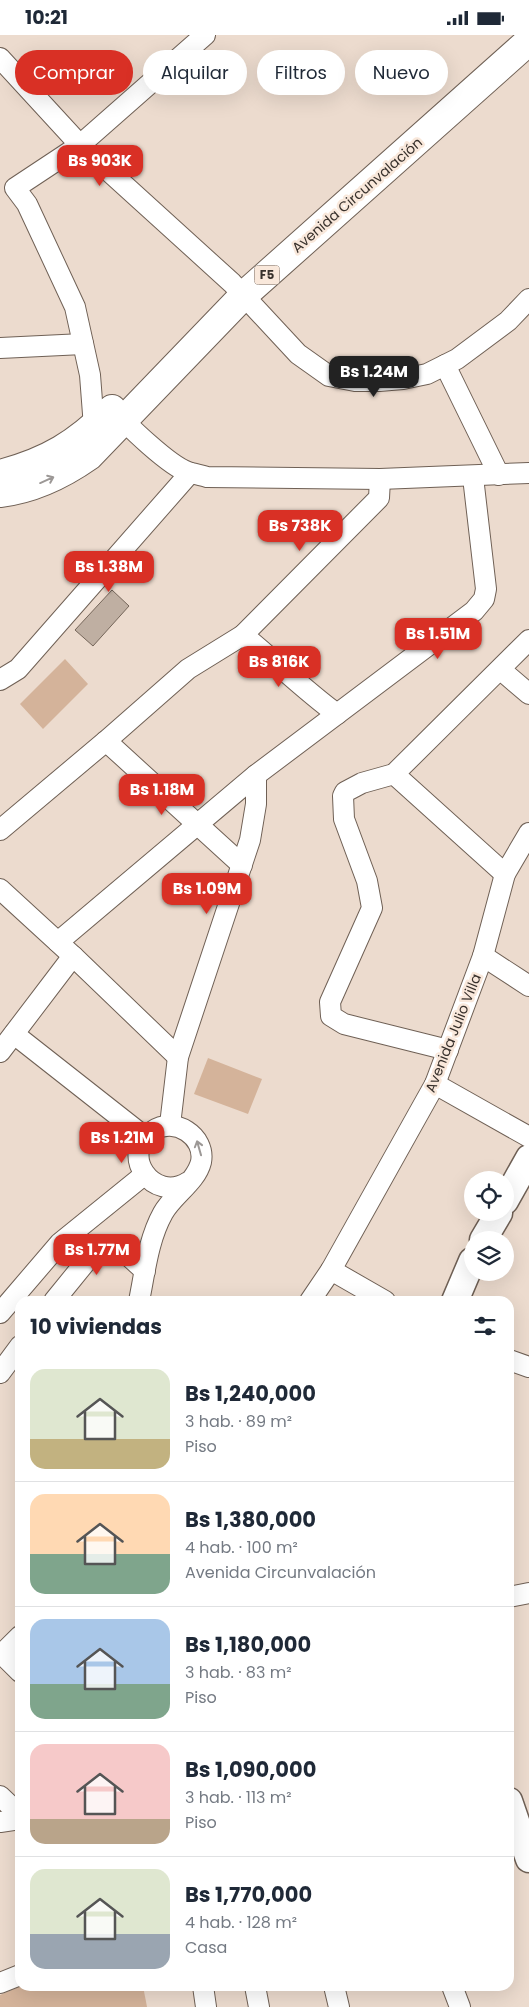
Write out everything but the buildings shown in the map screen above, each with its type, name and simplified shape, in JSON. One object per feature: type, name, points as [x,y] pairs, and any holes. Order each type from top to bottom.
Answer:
[{"type":"highway","name":"Avenida Circunvalación","points":[[0,493],[38,485],[66,472],[89,456],[119,415],[238,289],[378,156],[510,35]]},
{"type":"highway","name":"Avenida Circunvalación","points":[[238,289],[529,41]]},
{"type":"highway","name":"Avenida Circunvalación","points":[[0,474],[33,465],[59,453],[94,427],[119,415]]},
{"type":"main road","points":[[514,1185],[529,1158]]},
{"type":"main road","points":[[457,1296],[464,1280]]},
{"type":"main road","points":[[514,1818],[529,1859]]},
{"type":"street","points":[[94,427],[90,375],[75,307],[27,205],[14,188],[80,145],[204,35]]},
{"type":"street","points":[[524,35],[529,41]]},
{"type":"street","points":[[0,58],[80,145],[238,289],[298,354],[329,376],[355,381],[403,379],[427,374],[457,359],[508,321],[529,299]]},
{"type":"street","points":[[0,348],[83,344]]},
{"type":"street","points":[[445,365],[499,475]]},
{"type":"street","points":[[119,415],[171,461],[190,473],[207,477],[380,479],[473,477],[529,473]]},
{"type":"street","points":[[0,680],[18,669],[190,473]]},
{"type":"street","points":[[58,942],[256,775],[474,611],[484,599],[486,589],[473,477]]},
{"type":"street","points":[[0,830],[188,669],[243,635],[379,498],[380,479]]},
{"type":"street","points":[[243,635],[285,669],[310,695],[337,714]]},
{"type":"street","points":[[448,1050],[344,1024],[331,1016],[330,1002],[372,908],[366,881],[344,819],[343,796],[362,783],[394,774],[501,670],[529,640]]},
{"type":"street","points":[[501,670],[529,694]]},
{"type":"street","points":[[106,741],[242,865]]},
{"type":"street","points":[[394,774],[505,874]]},
{"type":"street","points":[[170,1125],[178,1057],[250,840],[256,804],[256,775]]},
{"type":"street","name":"Avenida Julio Villa","points":[[313,1296],[331,1270],[435,1084],[483,956],[505,874],[526,844]]},
{"type":"street","points":[[0,889],[178,1057]]},
{"type":"street","points":[[0,1052],[73,956]]},
{"type":"street","points":[[483,956],[529,986]]},
{"type":"street","points":[[14,1034],[145,1137]]},
{"type":"street","points":[[435,1084],[529,1137]]},
{"type":"street","points":[[140,1296],[154,1232],[164,1212],[198,1170],[201,1160],[200,1149],[196,1139],[188,1131],[170,1125],[161,1127],[145,1137],[138,1154],[140,1165],[148,1179],[154,1232]]},
{"type":"street","points":[[148,1179],[172,1188],[188,1182]]},
{"type":"street","points":[[0,1313],[60,1243],[148,1179]]},
{"type":"street","points":[[58,1296],[93,1253],[121,1249],[145,1271]]},
{"type":"street","points":[[331,1270],[376,1296]]},
{"type":"street","points":[[0,1373],[15,1354]]},
{"type":"street","points":[[514,1361],[529,1367]]},
{"type":"street","points":[[514,1596],[529,1593]]},
{"type":"street","points":[[15,1642],[1,1655],[15,1668]]},
{"type":"street","points":[[0,1796],[15,1810]]},
{"type":"street","points":[[0,1822],[15,1820]]},
{"type":"street","points":[[0,1983],[15,1977]]},
{"type":"street","points":[[204,1991],[206,2007]]},
{"type":"street","points":[[256,1991],[260,2007]]},
{"type":"street","points":[[335,1991],[339,2007]]},
{"type":"street","points":[[454,1991],[460,2007]]},
{"type":"shaded area","points":[[65,659],[88,684],[43,729],[20,704]]},
{"type":"shaded area","points":[[208,1058],[262,1079],[248,1114],[194,1094]]},
{"type":"shaded area","points":[[15,1989],[15,1991],[144,1991],[147,2007],[0,2007],[0,1995]]}]
